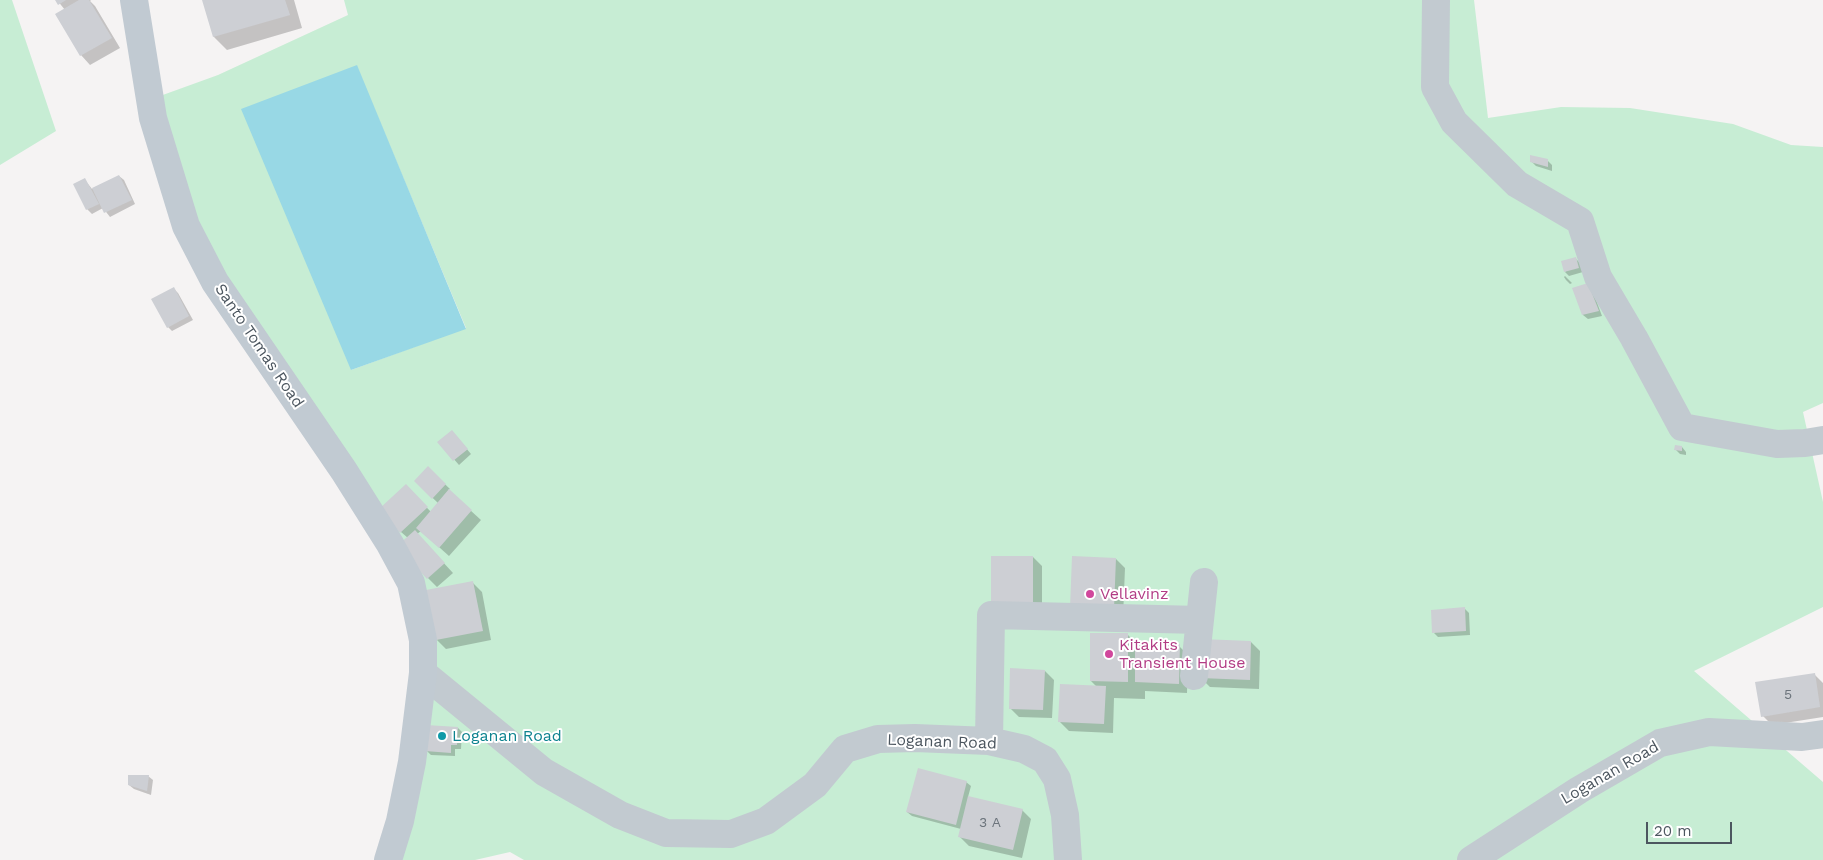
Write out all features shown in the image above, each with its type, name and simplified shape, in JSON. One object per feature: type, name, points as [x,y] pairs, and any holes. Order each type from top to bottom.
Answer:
[{"type":"street","name":"Santo Tomas Road","points":[[134,0],[153,118],[186,226],[215,282],[344,471],[390,544],[411,583],[423,640],[423,673],[412,762],[400,821],[388,860]]},
{"type":"street","points":[[1436,0],[1435,87],[1454,122],[1517,184],[1580,221],[1598,277],[1634,338],[1682,427],[1777,444],[1823,440]]},
{"type":"street","points":[[1194,676],[1204,582]]},
{"type":"street","points":[[989,741],[991,615],[1200,620]]},
{"type":"street","name":"Loganan Road","points":[[423,673],[544,772],[620,815],[666,833],[731,834],[766,821],[815,785],[846,749],[878,739],[914,738],[989,741],[1024,749],[1045,760],[1057,779],[1065,815],[1068,860]]},
{"type":"street","name":"Loganan Road","points":[[1471,860],[1578,790],[1660,743],[1709,732],[1802,737],[1823,734]]},
{"type":"green space","points":[[0,0],[12,0],[56,131],[0,165]]},
{"type":"green space","points":[[344,0],[1474,0],[1488,118],[1561,107],[1630,108],[1733,124],[1791,145],[1823,147],[1823,403],[1803,412],[1823,502],[1823,607],[1694,671],[1823,782],[1823,860],[524,860],[510,852],[475,860],[388,860],[412,762],[411,583],[215,282],[160,96],[218,75],[348,15]],"holes":[[[356,65],[466,328],[351,370]]]},
{"type":"water","points":[[357,65],[466,329],[351,370],[241,109]]},
{"type":"building","points":[[55,0],[66,0],[58,5]]},
{"type":"building","points":[[79,0],[89,0],[112,38],[80,56],[55,14]]},
{"type":"building","points":[[202,0],[285,0],[290,15],[213,37]]},
{"type":"building","points":[[1530,155],[1548,159],[1548,167],[1530,162]]},
{"type":"building","points":[[119,175],[132,200],[104,213],[92,188]]},
{"type":"building","points":[[85,178],[99,204],[86,210],[73,184]]},
{"type":"building","points":[[1576,257],[1579,268],[1564,272],[1561,261]]},
{"type":"building","points":[[1588,283],[1599,311],[1582,315],[1572,288]]},
{"type":"building","points":[[174,287],[189,316],[167,328],[151,299]]},
{"type":"building","points":[[452,430],[468,449],[453,461],[437,442]]},
{"type":"building","points":[[1675,445],[1682,446],[1682,451],[1674,450]]},
{"type":"building","points":[[428,466],[446,484],[432,499],[414,481]]},
{"type":"building","points":[[406,484],[428,507],[400,533],[379,509]]},
{"type":"building","points":[[449,489],[472,510],[439,548],[416,528]]},
{"type":"building","points":[[415,530],[445,563],[427,579],[397,546]]},
{"type":"building","points":[[991,556],[1033,556],[1033,604],[991,603]]},
{"type":"building","points":[[1072,556],[1116,558],[1114,609],[1070,608]]},
{"type":"building","points":[[473,581],[483,631],[436,640],[426,590]]},
{"type":"building","points":[[1465,607],[1466,631],[1432,633],[1431,610]]},
{"type":"building","points":[[1090,633],[1128,633],[1128,682],[1090,681]]},
{"type":"building","points":[[1201,639],[1251,641],[1250,680],[1200,678]]},
{"type":"building","points":[[1135,643],[1180,644],[1179,684],[1135,682]]},
{"type":"building","points":[[1010,668],[1045,670],[1043,710],[1009,709]]},
{"type":"building","points":[[1815,673],[1820,707],[1761,717],[1755,682]]},
{"type":"building","points":[[1060,684],[1106,686],[1104,724],[1058,722]]},
{"type":"building","name":"Loganan Road","points":[[426,725],[458,727],[457,745],[451,745],[451,753],[425,751]]},
{"type":"building","points":[[918,768],[967,781],[956,825],[906,812]]},
{"type":"building","points":[[128,775],[149,775],[147,791],[128,785]]},
{"type":"building","points":[[968,796],[1023,809],[1013,850],[958,837]]},
{"type":"place","name":"Vellavinz","points":[[1090,594]]},
{"type":"place","name":"Kitakits Transient House","points":[[1109,654]]},
{"type":"place","name":"Loganan Road","points":[[442,736]]}]
